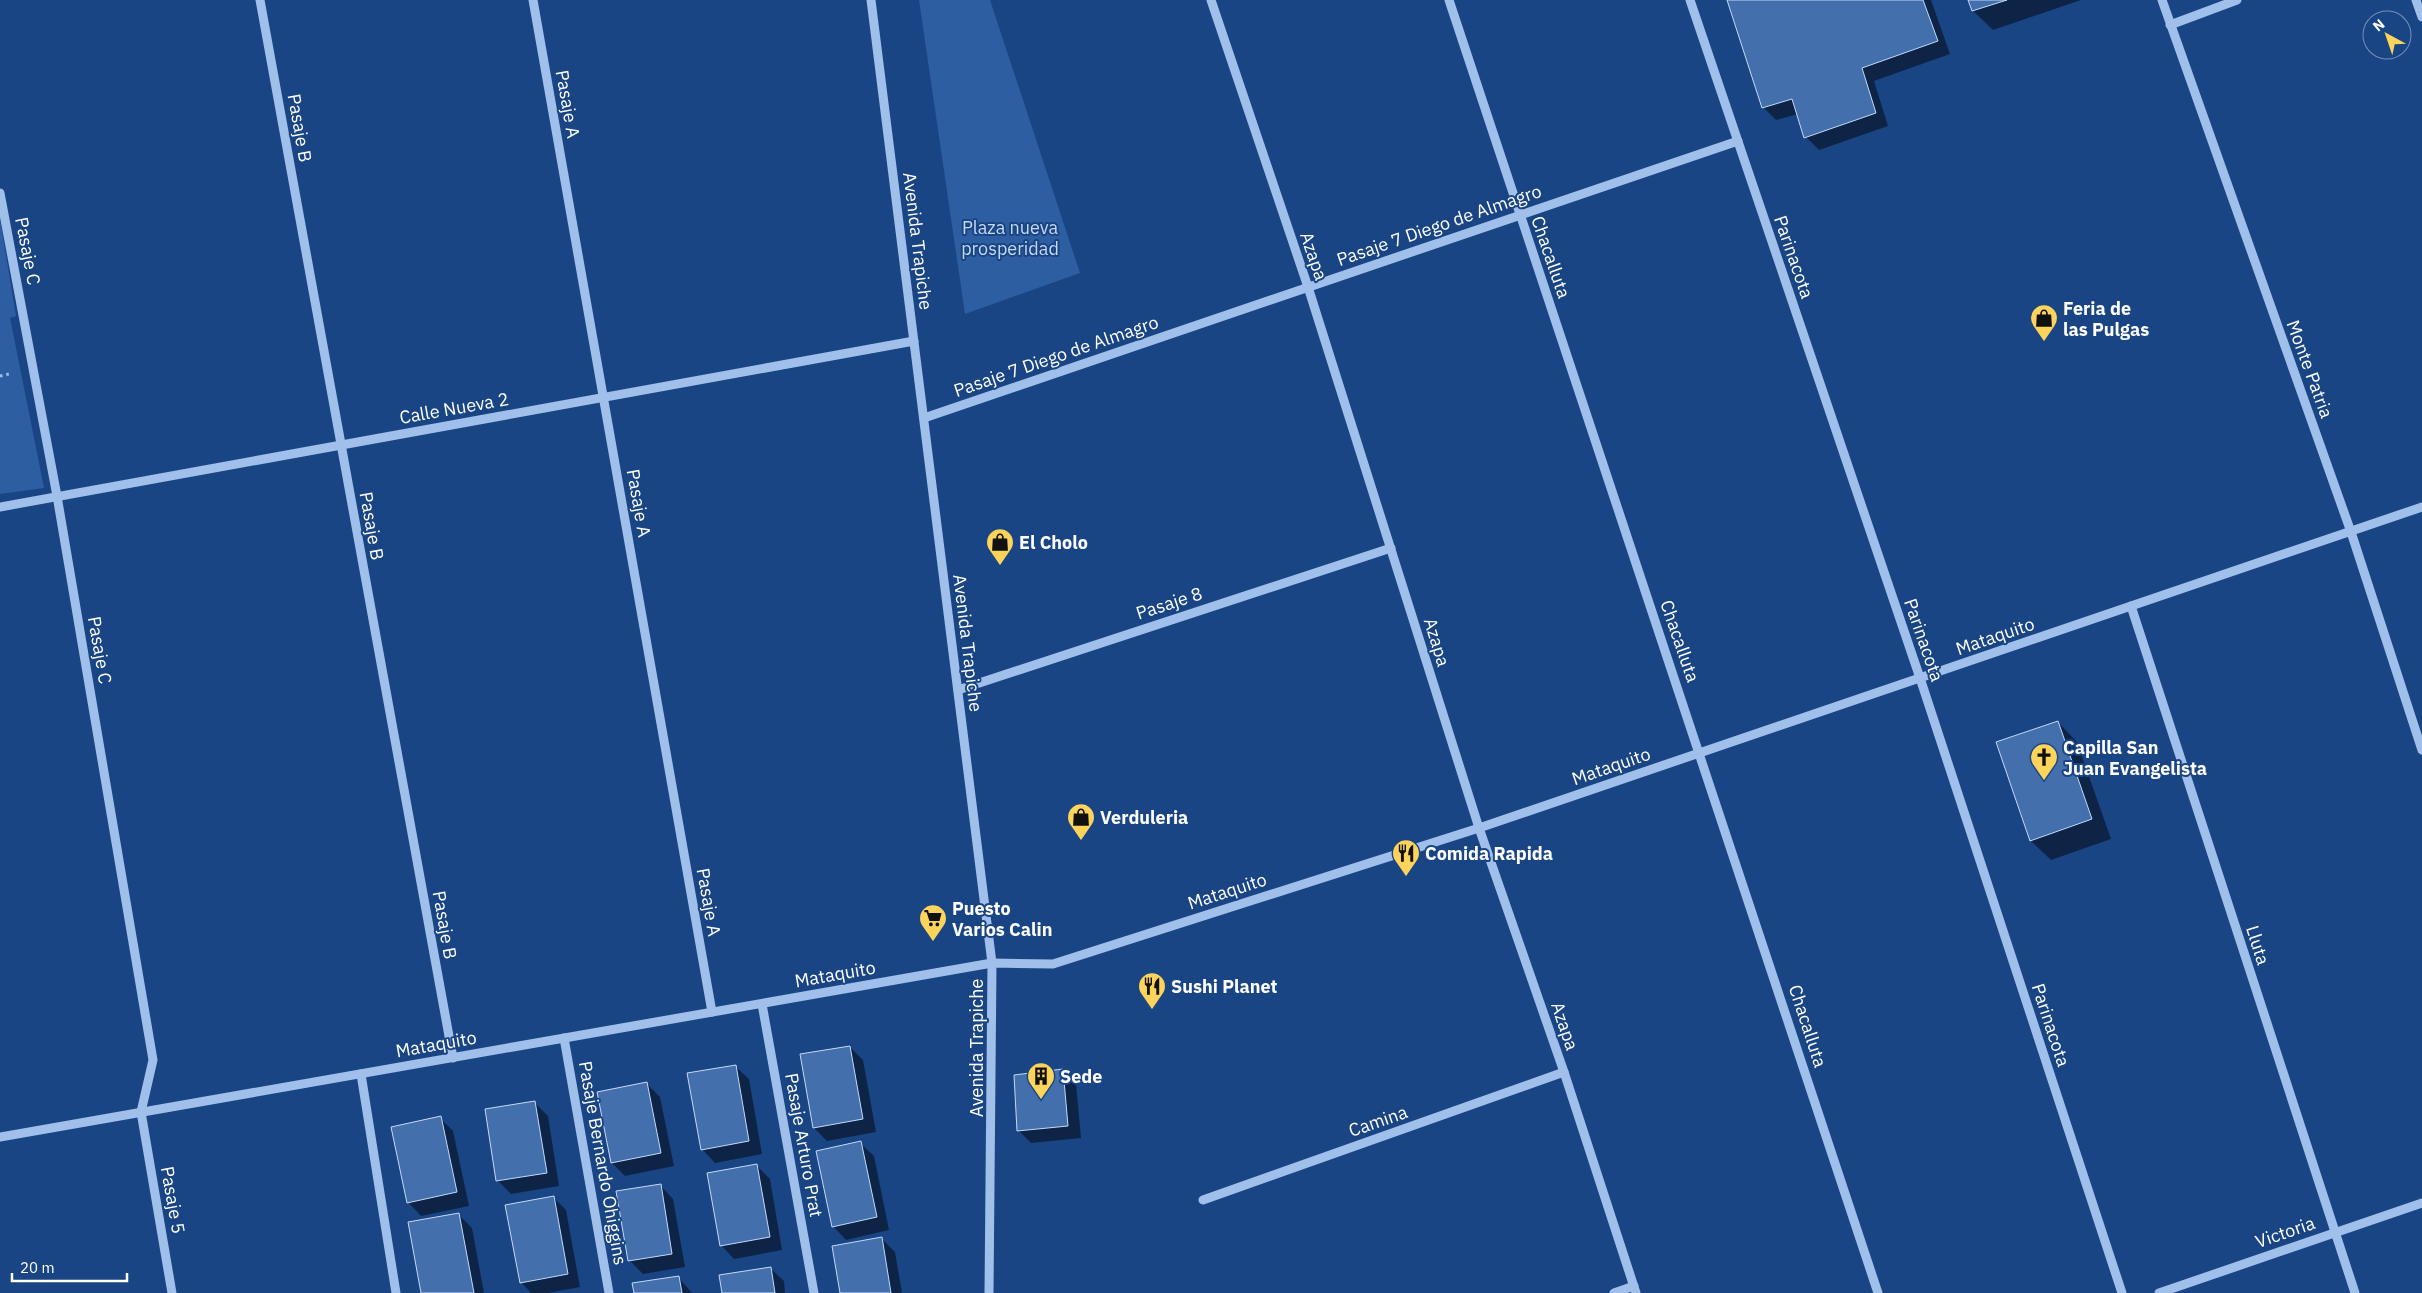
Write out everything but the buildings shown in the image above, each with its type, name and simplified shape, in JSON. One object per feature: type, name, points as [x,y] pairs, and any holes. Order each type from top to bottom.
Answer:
[{"type":"street","name":"Pasaje B","points":[[260,0],[452,1058]]},
{"type":"street","name":"Pasaje A","points":[[532,0],[712,1012]]},
{"type":"street","name":"Avenida Trapiche","points":[[871,0],[992,963],[989,1293]]},
{"type":"street","name":"Azapa","points":[[1211,0],[1308,287],[1479,828],[1564,1072],[1635,1289]]},
{"type":"street","name":"Chacalluta","points":[[1449,0],[1701,752],[1878,1293]]},
{"type":"street","name":"Parinacota","points":[[1690,0],[1920,678],[2122,1293]]},
{"type":"street","name":"Monte Patria","points":[[2162,0],[2351,532],[2422,750]]},
{"type":"street","points":[[2170,25],[2237,0]]},
{"type":"street","points":[[2416,0],[2422,17]]},
{"type":"street","name":"Pasaje 7 Diego de Almagro","points":[[924,418],[1738,141]]},
{"type":"street","name":"Pasaje C","points":[[0,193],[57,496],[153,1060],[141,1112]]},
{"type":"street","name":"Calle Nueva 2","points":[[0,507],[914,341]]},
{"type":"street","name":"Mataquito","points":[[0,1137],[992,963],[1053,964],[1479,828],[2422,508]]},
{"type":"street","name":"Pasaje 8","points":[[958,690],[1391,548]]},
{"type":"street","name":"Lluta","points":[[2131,606],[2355,1293]]},
{"type":"street","name":"Pasaje Arturo Prat","points":[[762,1004],[814,1293]]},
{"type":"street","name":"Pasaje Bernardo Ohiggins","points":[[564,1038],[609,1293]]},
{"type":"street","name":"Camina","points":[[1203,1200],[1564,1072]]},
{"type":"street","points":[[361,1074],[396,1293]]},
{"type":"street","name":"Pasaje 5","points":[[141,1112],[172,1293]]},
{"type":"street","name":"Victoria","points":[[2159,1293],[2422,1203]]},
{"type":"street","points":[[1614,1293],[1635,1289]]},
{"type":"green space","name":"Plaza nueva prosperidad","points":[[919,0],[990,0],[1080,273],[965,314]]},
{"type":"green space","points":[[0,219],[16,316],[10,318],[44,488],[0,494]]},
{"type":"place","name":"Feria de las Pulgas","points":[[2044,342]]},
{"type":"place","name":"El Cholo","points":[[1000,566]]},
{"type":"place","name":"Capilla San Juan Evangelista","points":[[2044,781]]},
{"type":"place","name":"Verduleria","points":[[1081,841]]},
{"type":"place","name":"Comida Rapida","points":[[1406,877]]},
{"type":"place","name":"Puesto Varios Calin","points":[[933,942]]},
{"type":"place","name":"Sushi Planet","points":[[1152,1010]]},
{"type":"place","name":"Sede","points":[[1041,1100]]}]
